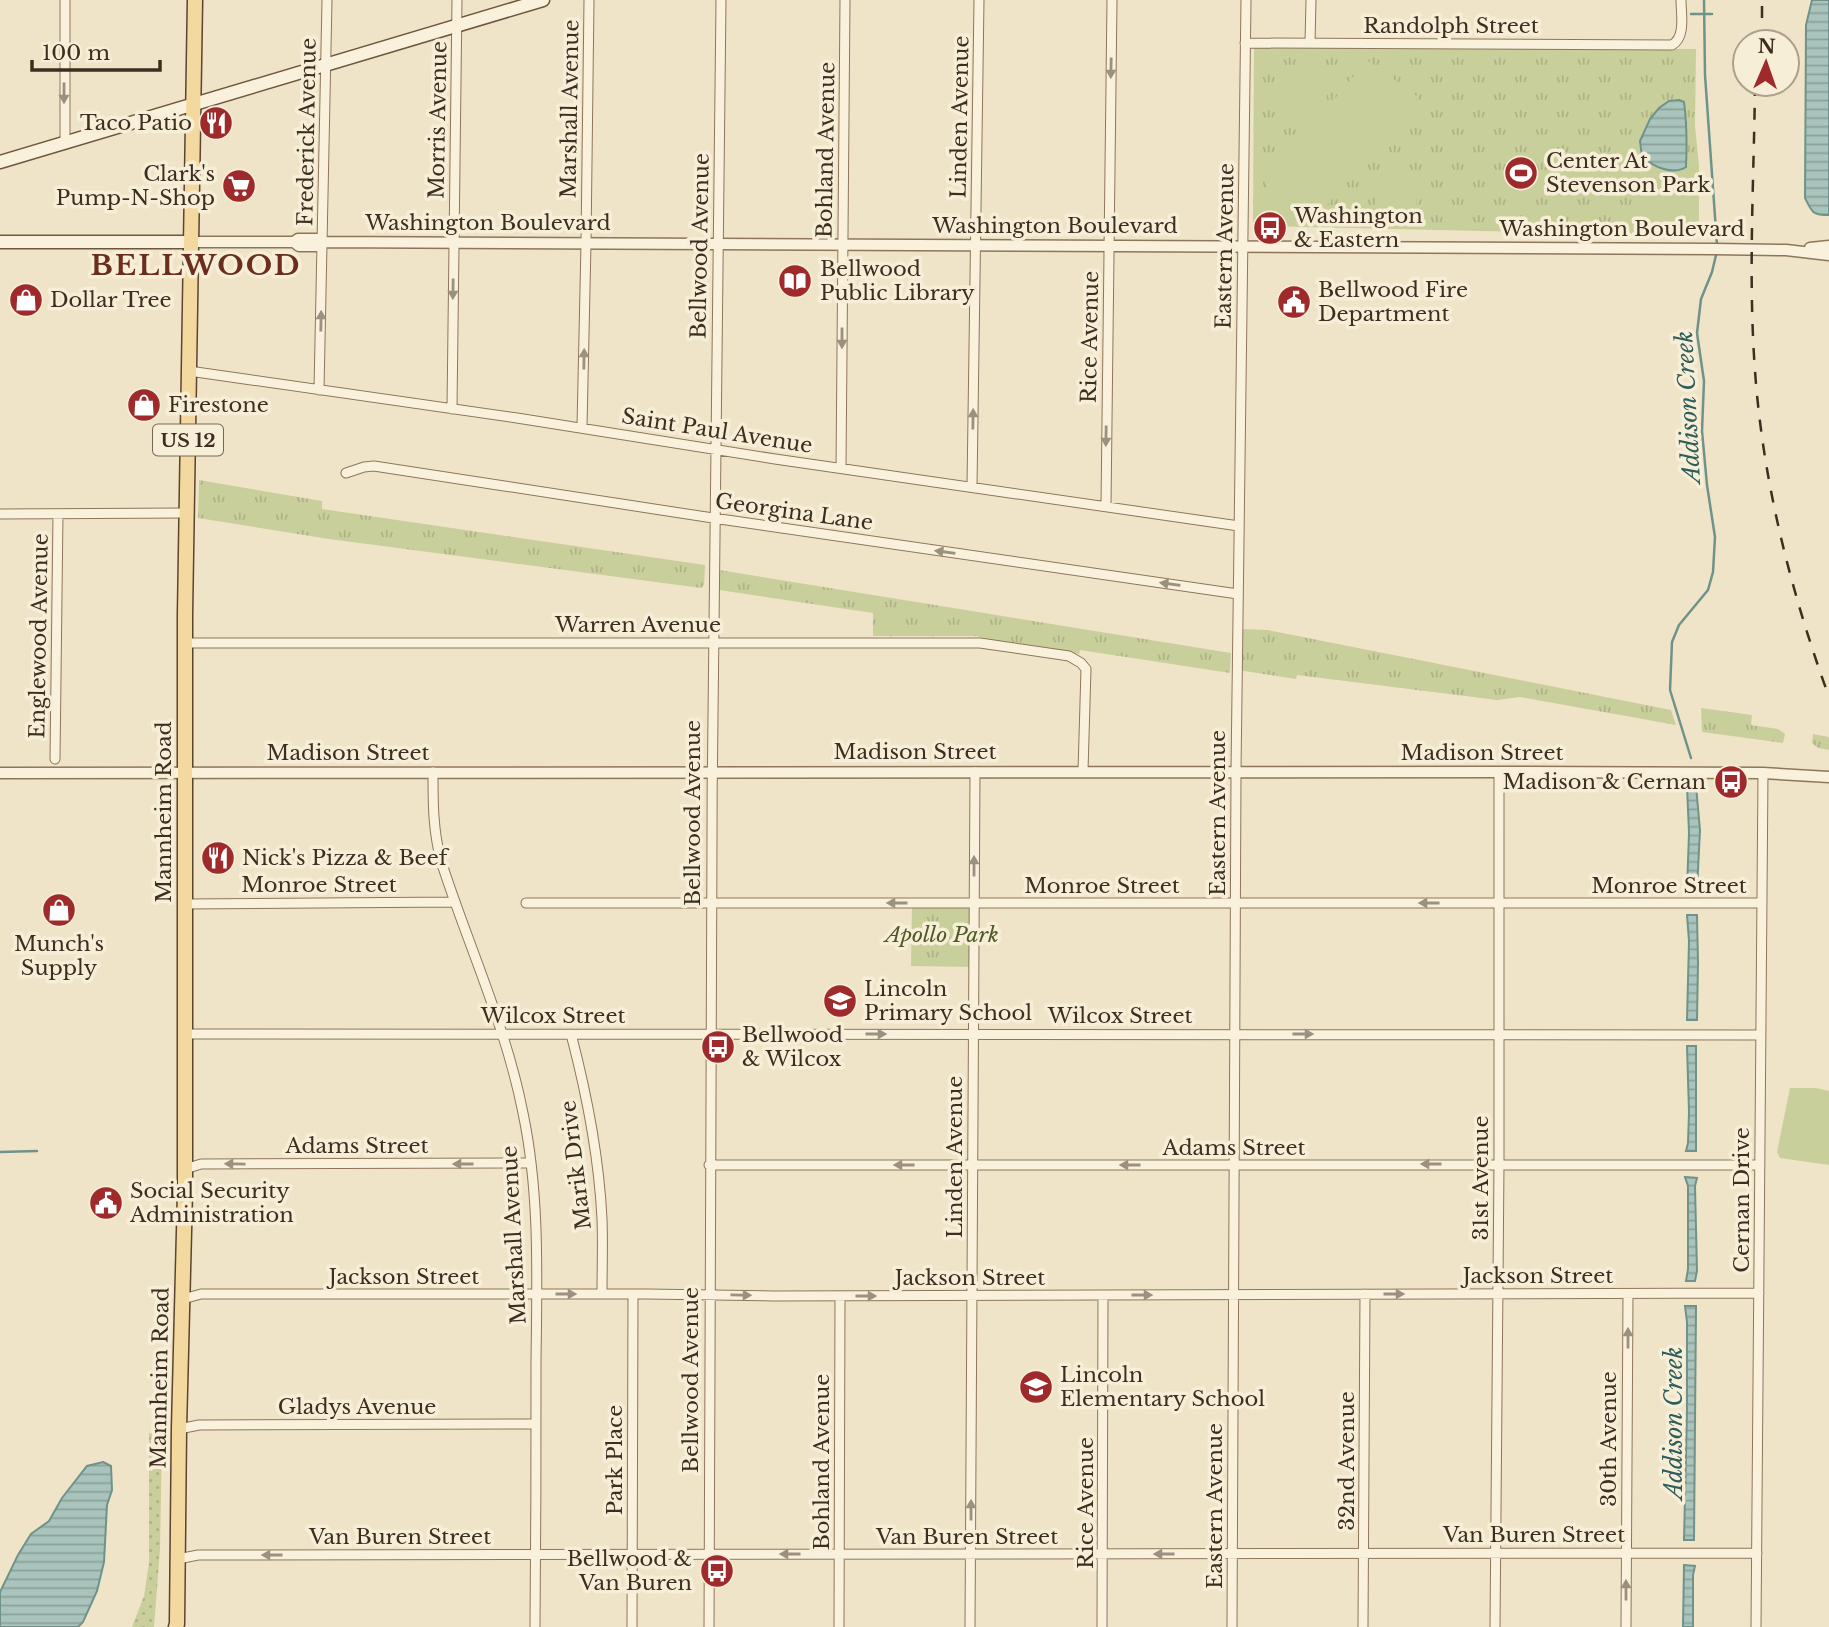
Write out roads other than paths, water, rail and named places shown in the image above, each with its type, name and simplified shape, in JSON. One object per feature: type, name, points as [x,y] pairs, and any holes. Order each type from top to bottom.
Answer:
[{"type":"main road","name":"Mannheim Road","points":[[177,1626],[185,1169],[185,643],[195,0]]},
{"type":"main road","points":[[0,162],[543,0]]},
{"type":"main road","name":"Washington Boulevard","points":[[0,242],[190,242]]},
{"type":"street","points":[[65,0],[65,143]]},
{"type":"street","name":"Morris Avenue","points":[[452,409],[457,0]]},
{"type":"street","name":"Marshall Avenue","points":[[582,427],[589,0]]},
{"type":"street","name":"Bellwood Avenue","points":[[709,1627],[709,1034],[721,0]]},
{"type":"street","name":"Bohland Avenue","points":[[841,468],[845,0]]},
{"type":"street","name":"Linden Avenue","points":[[972,487],[979,0]]},
{"type":"street","name":"Rice Avenue","points":[[1106,506],[1112,0]]},
{"type":"street","name":"Eastern Avenue","points":[[1232,1627],[1236,772],[1246,0]]},
{"type":"street","points":[[1310,43],[1311,0]]},
{"type":"street","name":"Randolph Street","points":[[1245,43],[1672,45],[1681,36],[1681,0]]},
{"type":"street","name":"Frederick Avenue","points":[[320,390],[327,4]]},
{"type":"street","name":"Washington Boulevard","points":[[190,242],[294,242],[299,246],[318,246],[323,242],[1727,249],[1786,250],[1829,255]]},
{"type":"street","name":"Washington Boulevard","points":[[1786,250],[1829,246]]},
{"type":"street","name":"Saint Paul Avenue","points":[[189,371],[1239,526]]},
{"type":"street","name":"Georgina Lane","points":[[346,473],[374,466],[1238,594]]},
{"type":"street","points":[[0,514],[187,513]]},
{"type":"street","name":"Englewood Avenue","points":[[55,759],[58,514]]},
{"type":"street","name":"Warren Avenue","points":[[185,643],[980,643],[1069,656],[1082,663],[1086,669],[1083,771]]},
{"type":"street","name":"Madison Street","points":[[0,773],[1083,771],[1763,773],[1829,777]]},
{"type":"street","name":"Marshall Avenue","points":[[433,772],[432,814],[440,861],[502,1034],[518,1087],[531,1163],[537,1294],[536,1627]]},
{"type":"street","name":"Linden Avenue","points":[[970,1627],[975,772]]},
{"type":"street","name":"31st Avenue","points":[[1496,1627],[1499,772]]},
{"type":"street","name":"Cernan Drive","points":[[1756,1627],[1763,773]]},
{"type":"street","name":"Monroe Street","points":[[185,904],[454,902]]},
{"type":"street","name":"Monroe Street","points":[[526,903],[1762,903]]},
{"type":"street","name":"Wilcox Street","points":[[185,1034],[1761,1035]]},
{"type":"street","name":"Marik Drive","points":[[570,1034],[586,1094],[598,1168],[602,1222],[602,1294]]},
{"type":"street","name":"Adams Street","points":[[185,1169],[201,1164],[531,1163]]},
{"type":"street","name":"Adams Street","points":[[709,1165],[1760,1165]]},
{"type":"street","name":"30th Avenue","points":[[1626,1627],[1628,1293]]},
{"type":"street","name":"Jackson Street","points":[[183,1299],[201,1294],[972,1296],[1759,1293]]},
{"type":"street","name":"Park Place","points":[[632,1627],[633,1294]]},
{"type":"street","name":"32nd Avenue","points":[[1363,1627],[1365,1294]]},
{"type":"street","name":"Rice Avenue","points":[[1102,1627],[1103,1295]]},
{"type":"street","name":"Bohland Avenue","points":[[839,1627],[840,1296]]},
{"type":"street","name":"Gladys Avenue","points":[[179,1429],[199,1424],[536,1424]]},
{"type":"street","name":"Van Buren Street","points":[[178,1559],[198,1555],[1757,1553]]},
{"type":"water","points":[[1812,0],[1829,0],[1829,215],[1813,212],[1805,198],[1806,25]]},
{"type":"water","points":[[1669,101],[1684,102],[1685,110],[1686,167],[1669,170],[1642,157],[1640,141],[1650,119],[1659,108]]},
{"type":"water","points":[[1687,786],[1696,786],[1700,830],[1697,890],[1687,890]]},
{"type":"water","points":[[1687,915],[1697,915],[1697,1020],[1687,1020]]},
{"type":"water","points":[[1687,1046],[1696,1046],[1696,1151],[1686,1151],[1689,1112]]},
{"type":"water","points":[[1685,1177],[1697,1178],[1695,1281],[1686,1281],[1688,1186]]},
{"type":"water","points":[[1685,1306],[1696,1306],[1694,1540],[1684,1540],[1687,1411]]},
{"type":"water","points":[[103,1462],[111,1466],[112,1490],[107,1505],[104,1562],[97,1591],[83,1622],[78,1627],[0,1627],[0,1592],[31,1534],[49,1521],[62,1498],[87,1466]]},
{"type":"water","points":[[1684,1565],[1695,1566],[1693,1627],[1683,1627]]},
{"type":"waterway","name":"Addison Creek","points":[[1704,0],[1705,75],[1717,245]]},
{"type":"waterway","name":"Addison Creek","points":[[1691,14],[1712,14]]},
{"type":"waterway","name":"Addison Creek","points":[[1691,758],[1670,690],[1672,642],[1679,625],[1708,590],[1713,572],[1715,537],[1702,431],[1704,381],[1697,333],[1701,299],[1717,251]]},
{"type":"waterway","points":[[0,1152],[37,1151]]},
{"type":"railway","points":[[1762,0],[1762,28]]},
{"type":"railway","points":[[1755,98],[1752,299],[1759,413],[1781,537],[1803,618],[1829,697]]},
{"type":"place","name":"Taco Patio","points":[[216,123]]},
{"type":"place","name":"Center At Stevenson Park","points":[[1521,173]]},
{"type":"place","name":"Clark's Pump-N-Shop","points":[[239,186]]},
{"type":"place","name":"Washington & Eastern","points":[[1270,228]]},
{"type":"place","name":"Bellwood Public Library","points":[[795,281]]},
{"type":"place","name":"Dollar Tree","points":[[26,300]]},
{"type":"place","name":"Bellwood Fire Department","points":[[1294,302]]},
{"type":"place","name":"Firestone","points":[[144,405]]},
{"type":"place","name":"Madison & Cernan","points":[[1731,782]]},
{"type":"place","name":"Nick's Pizza & Beef","points":[[218,858]]},
{"type":"place","name":"Munch's Supply","points":[[59,910]]},
{"type":"place","name":"Lincoln Primary School","points":[[840,1001]]},
{"type":"place","name":"Bellwood & Wilcox","points":[[718,1047]]},
{"type":"place","name":"Social Security Administration","points":[[106,1203]]},
{"type":"place","name":"Lincoln Elementary School","points":[[1036,1387]]},
{"type":"place","name":"Bellwood & Van Buren","points":[[717,1571]]},
{"type":"district","name":"BELLWOOD","points":[[196,265]]},
{"type":"park label","name":"Apollo Park","points":[[942,935]]}]
